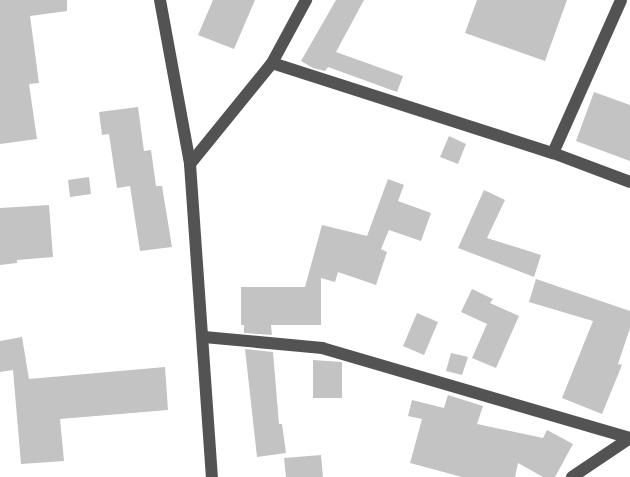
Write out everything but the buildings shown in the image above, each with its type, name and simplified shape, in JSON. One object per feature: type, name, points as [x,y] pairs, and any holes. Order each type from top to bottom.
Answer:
[{"type":"street","points":[[160,0],[190,164],[204,337],[212,477]]},
{"type":"street","points":[[190,164],[272,63],[306,0]]},
{"type":"street","points":[[553,153],[621,0]]},
{"type":"street","points":[[272,63],[553,153],[630,182]]},
{"type":"street","points":[[204,337],[322,348],[630,438]]},
{"type":"street","points":[[572,477],[630,438]]}]
